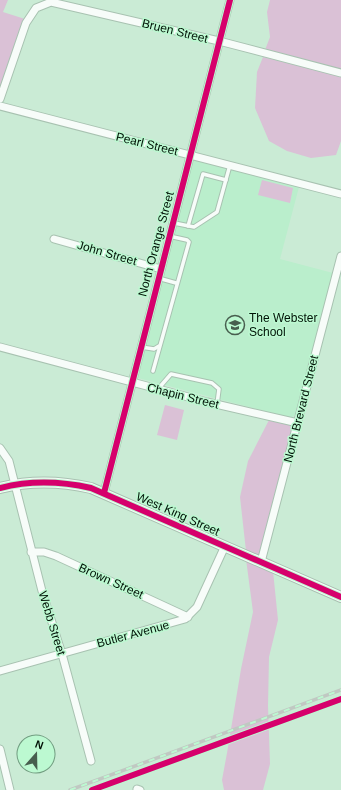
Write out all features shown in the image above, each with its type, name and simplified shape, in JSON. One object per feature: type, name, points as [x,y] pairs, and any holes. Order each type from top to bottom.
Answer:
[{"type":"main road","name":"West King Street","points":[[0,488],[15,484],[61,482],[91,488],[341,597]]},
{"type":"street","name":"North Orange Street","points":[[104,493],[160,269],[230,0]]},
{"type":"street","name":"Bruen Street","points":[[56,1],[341,73]]},
{"type":"street","points":[[0,99],[30,16],[41,5],[56,1]]},
{"type":"street","name":"Pearl Street","points":[[0,106],[341,194]]},
{"type":"street","name":"John Street","points":[[54,238],[160,269]]},
{"type":"street","name":"North Brevard Street","points":[[261,562],[341,256]]},
{"type":"street","name":"Chapin Street","points":[[0,347],[158,390],[298,422]]},
{"type":"street","name":"Webb Street","points":[[0,448],[9,461],[31,552],[62,654],[91,761]]},
{"type":"street","points":[[188,617],[197,607],[225,546]]},
{"type":"street","name":"Brown Street","points":[[31,552],[44,552],[56,556],[188,617]]},
{"type":"street","name":"Butler Avenue","points":[[0,671],[180,621],[188,617]]},
{"type":"street","points":[[0,749],[10,790]]},
{"type":"lane","points":[[172,223],[188,226],[198,225],[217,212],[230,165]]},
{"type":"lane","points":[[188,226],[203,174],[226,180]]},
{"type":"lane","points":[[153,371],[176,283],[189,242],[187,240],[169,236]]},
{"type":"lane","points":[[158,278],[176,283]]},
{"type":"lane","points":[[141,347],[154,349],[160,345]]},
{"type":"lane","points":[[158,390],[168,376],[174,374],[217,386],[219,392],[217,404]]},
{"type":"shaded area","points":[[0,0],[8,0],[3,12],[25,19],[0,90]]},
{"type":"shaded area","points":[[270,0],[341,0],[341,69],[265,50],[270,37],[267,12]]},
{"type":"shaded area","points":[[263,57],[341,76],[341,141],[336,155],[311,158],[287,151],[269,141],[255,108],[257,72]]},
{"type":"shaded area","name":"The Webster School","points":[[193,160],[299,187],[280,259],[333,273],[297,413],[291,418],[138,378]]},
{"type":"shaded area","points":[[262,180],[293,188],[290,203],[258,195]]},
{"type":"shaded area","points":[[165,405],[184,410],[177,440],[157,435]]},
{"type":"shaded area","points":[[269,420],[294,425],[259,557],[246,551],[240,497],[248,461]]},
{"type":"shaded area","points":[[246,559],[273,571],[278,620],[269,657],[268,706],[270,764],[263,790],[224,790],[222,780],[241,669],[253,612]]},
{"type":"railway","points":[[70,790],[341,690]]},
{"type":"cycle path","points":[[104,493],[230,0]]},
{"type":"cycle path","points":[[0,488],[12,485],[46,482],[91,488],[341,597]]},
{"type":"cycle path","points":[[92,790],[341,699]]},
{"type":"place","name":"The Webster School","points":[[235,325]]}]
